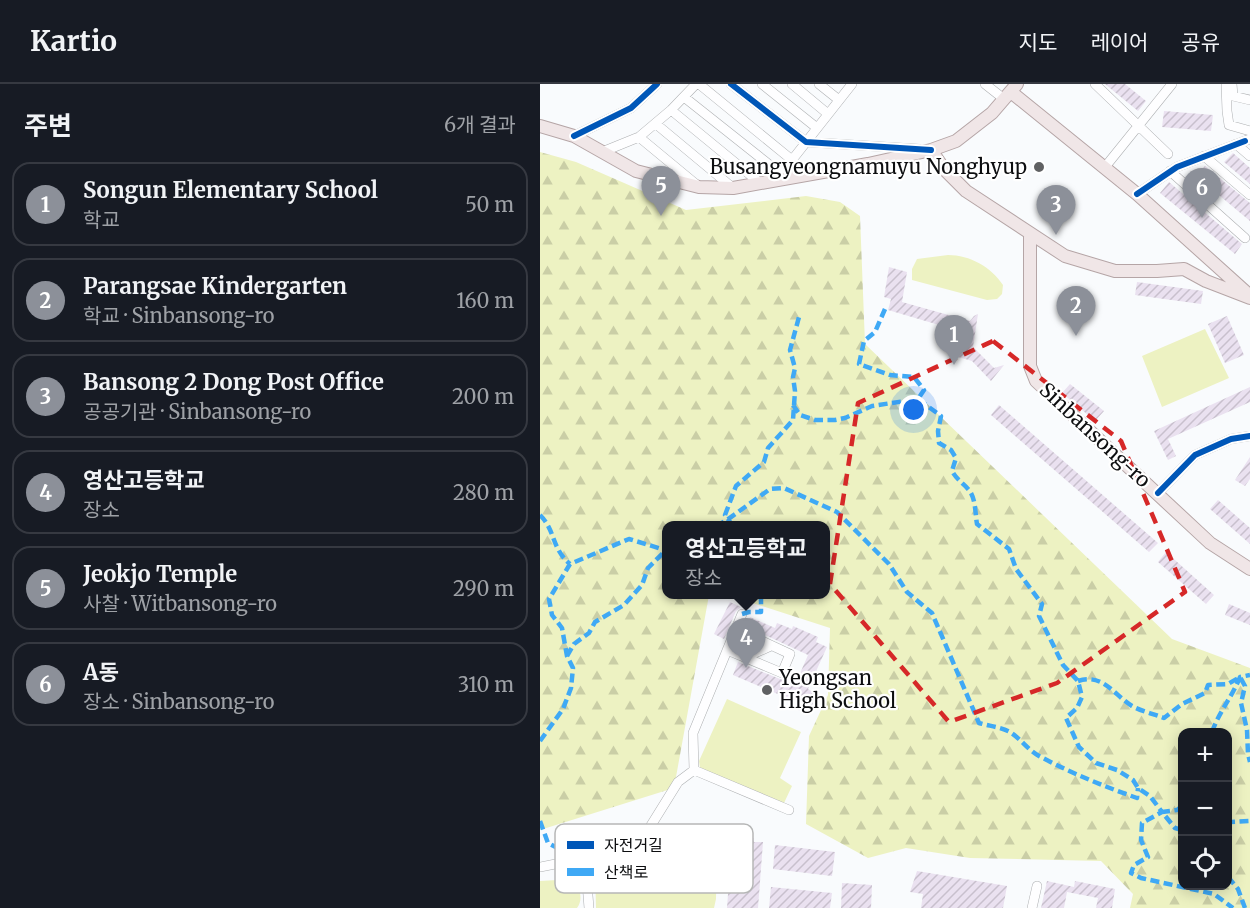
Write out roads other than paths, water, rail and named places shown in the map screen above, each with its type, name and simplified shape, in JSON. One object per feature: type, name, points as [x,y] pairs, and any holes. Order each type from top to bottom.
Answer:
[{"type":"main road","points":[[540,126],[574,136],[636,171],[699,187],[733,188],[760,183],[779,176],[868,164],[931,150],[956,141],[992,113],[1011,92],[1137,194],[1250,297]]},
{"type":"main road","points":[[931,150],[944,169],[966,191],[1065,256],[1115,271],[1184,269],[1206,281],[1250,297]]},
{"type":"main road","name":"Sinbansong-ro","points":[[1030,232],[1030,366],[1036,381],[1210,543],[1250,568]]},
{"type":"street","points":[[574,136],[632,108],[657,84]]},
{"type":"street","points":[[602,152],[639,137],[656,124],[697,84],[792,160]]},
{"type":"street","points":[[731,84],[806,142],[931,150]]},
{"type":"street","points":[[762,84],[817,128]]},
{"type":"street","points":[[792,84],[828,114]]},
{"type":"street","points":[[819,84],[839,100]]},
{"type":"street","points":[[684,97],[779,176],[851,84]]},
{"type":"street","points":[[985,84],[1011,92]]},
{"type":"street","points":[[1095,84],[1168,154]]},
{"type":"street","points":[[1226,84],[1229,125],[1250,131]]},
{"type":"street","points":[[1232,84],[1233,96],[1250,100]]},
{"type":"street","points":[[1105,167],[1170,85]]},
{"type":"street","points":[[671,110],[760,183]]},
{"type":"street","points":[[656,124],[733,188]]},
{"type":"street","points":[[639,137],[699,187]]},
{"type":"street","points":[[1137,194],[1177,167],[1244,141],[1250,156]]},
{"type":"street","points":[[1204,156],[1250,195]]},
{"type":"street","points":[[1170,171],[1245,238]]},
{"type":"street","name":"Sinbansong-ro","points":[[1158,493],[1196,455],[1231,440],[1250,436]]},
{"type":"street","points":[[694,770],[693,733],[742,614]]},
{"type":"street","points":[[727,650],[782,673],[790,654],[736,629]]},
{"type":"street","points":[[746,657],[771,646]]},
{"type":"street","points":[[694,770],[789,810]]},
{"type":"street","points":[[652,824],[678,782],[694,770]]},
{"type":"street","points":[[540,867],[555,864]]},
{"type":"street","points":[[1032,908],[1037,886]]},
{"type":"street","points":[[588,893],[589,908]]},
{"type":"place","name":"Busangyeongnamuyu Nonghyup","points":[[1039,167]]},
{"type":"place","name":"Jeokjo Temple","points":[[661,216]]},
{"type":"place","name":"A동","points":[[1202,218]]},
{"type":"place","name":"Bansong 2 Dong Post Office","points":[[1056,235]]},
{"type":"place","name":"Parangsae Kindergarten","points":[[1076,336]]},
{"type":"place","name":"Songun Elementary School","points":[[954,365]]},
{"type":"place","name":"영산고등학교","points":[[746,668]]},
{"type":"place","name":"Yeongsan High School","points":[[767,690]]}]
